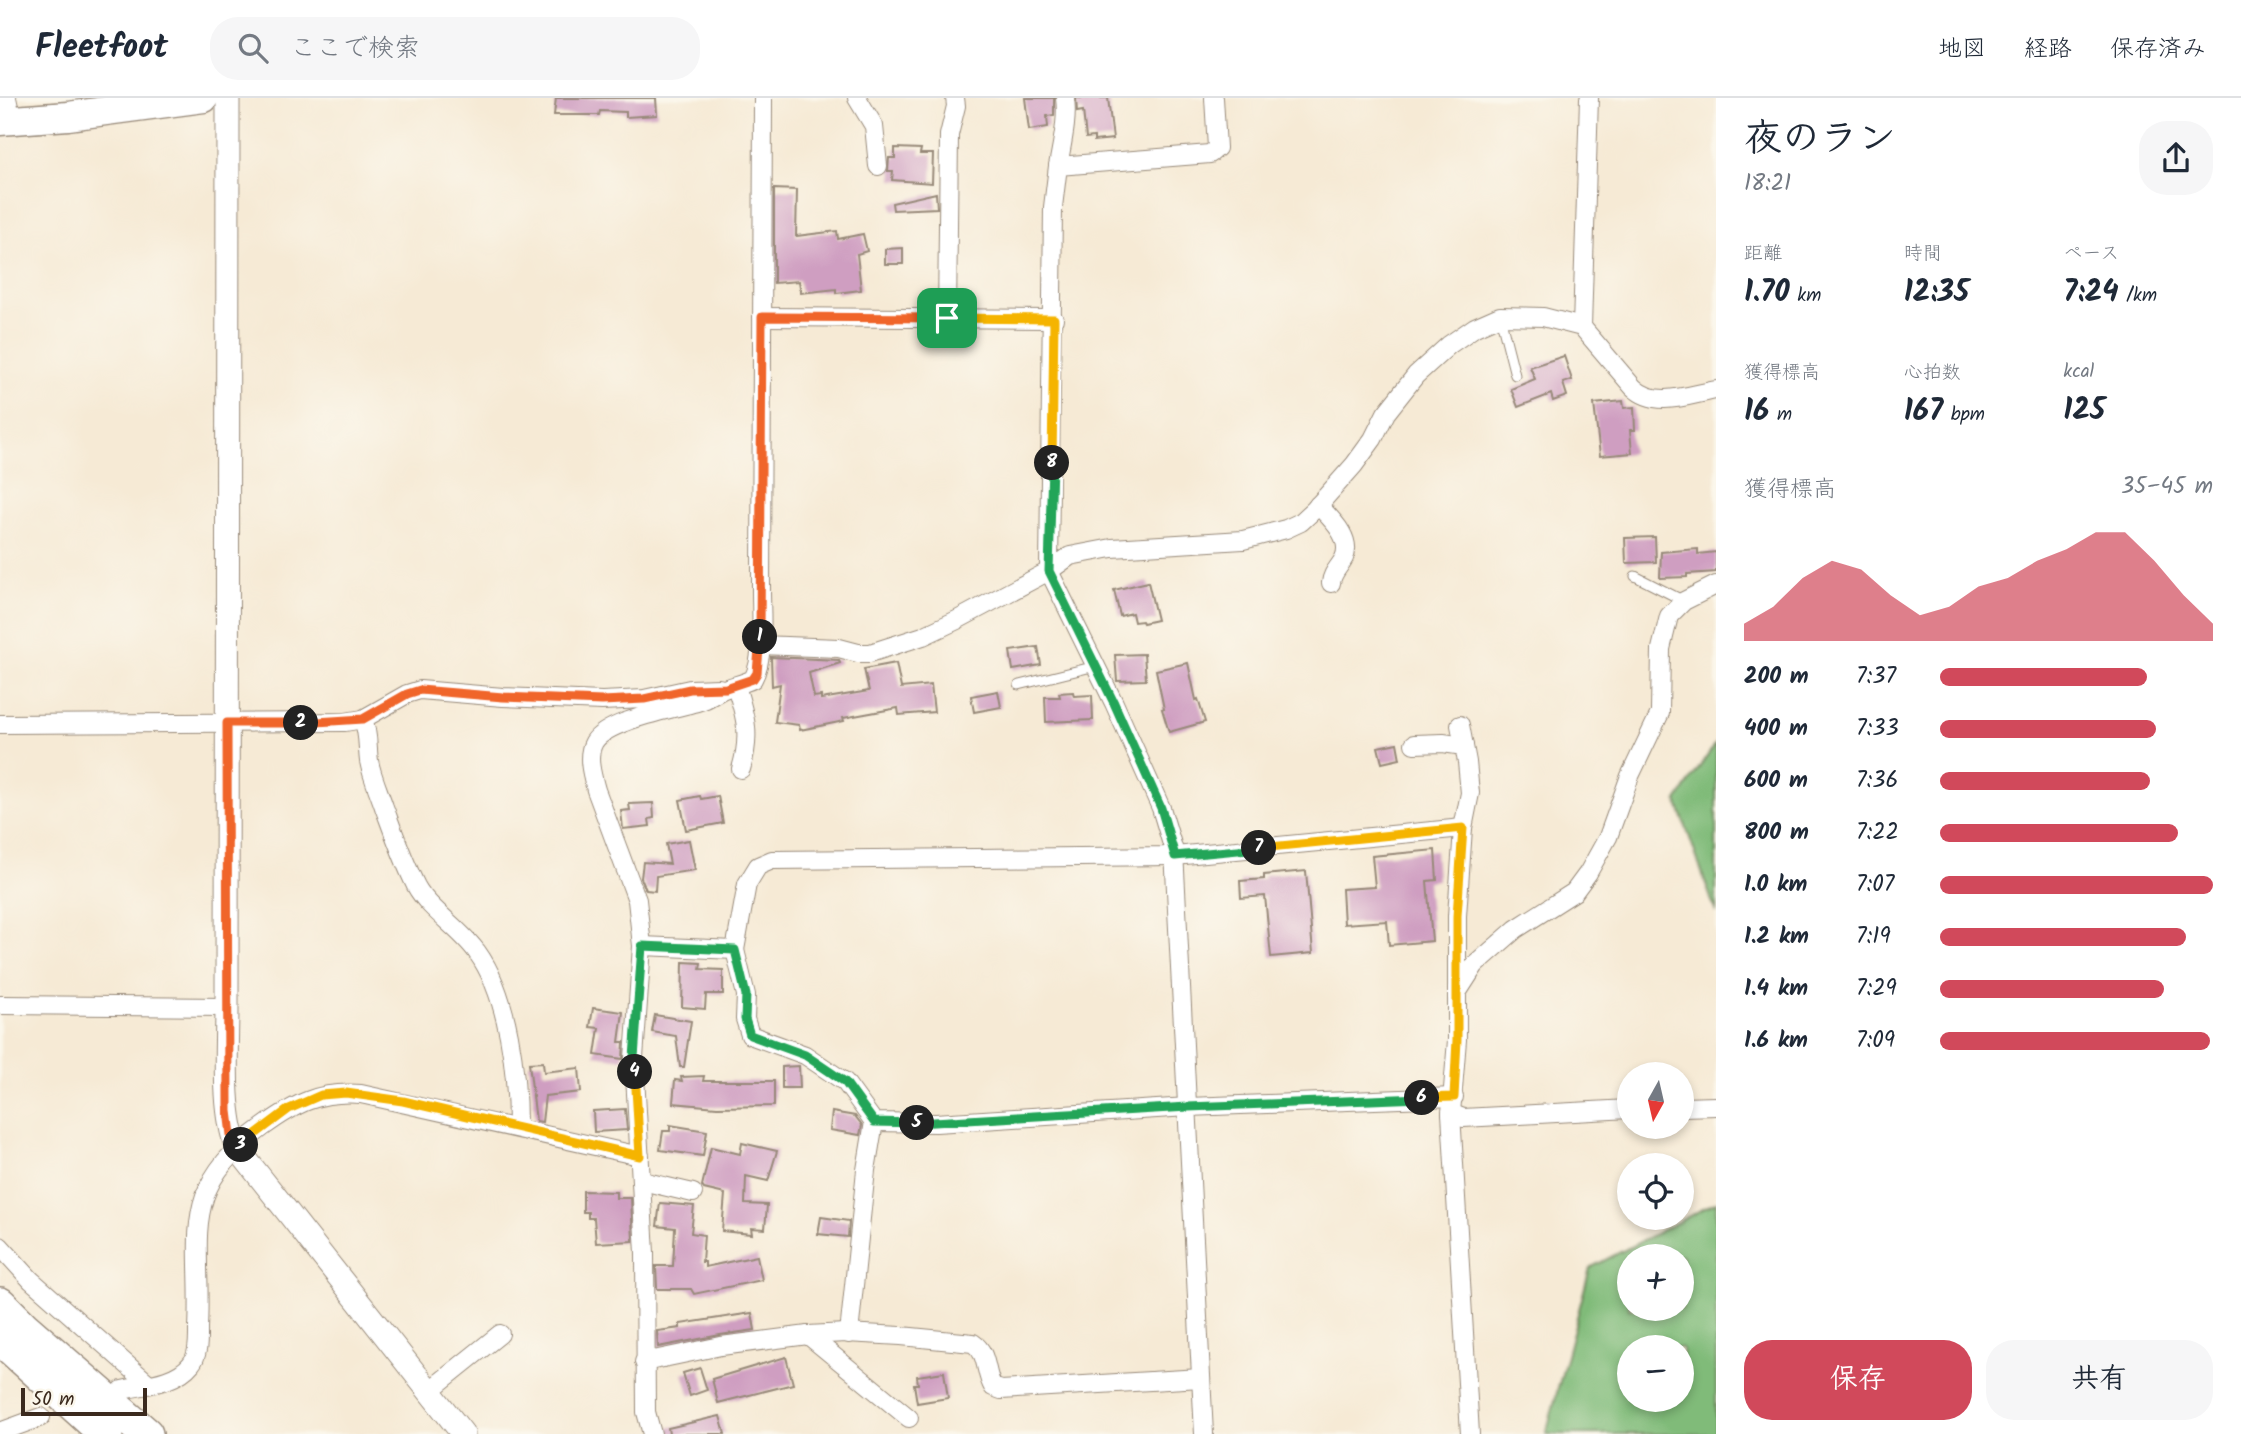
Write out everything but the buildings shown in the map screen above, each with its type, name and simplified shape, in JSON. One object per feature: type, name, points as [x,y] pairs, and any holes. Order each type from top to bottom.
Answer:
[{"type":"highway","points":[[0,1304],[63,1363],[146,1434]]},
{"type":"highway","points":[[0,1338],[106,1434]]},
{"type":"main road","points":[[6,113],[204,98]]},
{"type":"street","points":[[228,98],[227,1007],[228,1111],[231,1135],[237,1148],[463,1434]]},
{"type":"street","points":[[652,1434],[646,1412],[645,1254],[634,1058],[642,946],[637,900],[592,773],[593,745],[602,734],[631,720],[704,699],[753,679],[757,673],[760,645],[763,98]]},
{"type":"street","points":[[857,98],[874,126],[878,166]]},
{"type":"street","points":[[947,318],[949,135],[956,106],[955,98]]},
{"type":"street","points":[[1065,98],[1065,129],[1053,207],[1054,319],[1049,571],[1097,666],[1161,808],[1175,856],[1204,1434]]},
{"type":"street","points":[[1058,166],[1210,154],[1217,148],[1214,98]]},
{"type":"street","points":[[1582,327],[1588,98]]},
{"type":"street","points":[[760,645],[839,648],[870,653],[923,636],[1049,571],[1070,556],[1090,550],[1243,540],[1301,522],[1354,465],[1373,439],[1386,413],[1416,375],[1449,345],[1475,327],[1500,316],[1543,317],[1582,327],[1633,387],[1645,397],[1667,399],[1716,390]]},
{"type":"street","points":[[762,317],[1054,319]]},
{"type":"street","points":[[1318,505],[1336,525],[1347,545],[1346,554],[1332,574],[1331,583]]},
{"type":"street","points":[[1457,993],[1475,965],[1516,929],[1574,892],[1588,873],[1608,837],[1630,776],[1657,723],[1661,703],[1664,632],[1669,616],[1684,601],[1716,585]]},
{"type":"street","points":[[0,724],[345,722],[363,719],[407,694],[420,690],[602,701],[644,699],[690,689],[731,687]]},
{"type":"street","points":[[731,687],[747,721],[747,748],[741,769]]},
{"type":"street","points":[[363,719],[369,736],[369,760],[373,777],[403,858],[418,889],[477,951],[490,973],[511,1042],[517,1090],[517,1126]]},
{"type":"street","points":[[1460,725],[1470,793],[1463,828],[1457,916],[1452,1105],[1470,1434]]},
{"type":"street","points":[[1414,744],[1443,743],[1464,746]]},
{"type":"street","points":[[849,1334],[866,1170],[874,1122],[845,1082],[805,1055],[750,1035],[745,1019],[746,995],[735,950],[747,884],[758,866],[772,860],[1175,856],[1463,828]]},
{"type":"street","points":[[642,946],[735,950]]},
{"type":"street","points":[[0,1005],[227,1007]]},
{"type":"street","points":[[122,1390],[181,1373],[195,1358],[199,1308],[196,1241],[200,1208],[206,1192],[223,1162],[237,1148],[289,1109],[311,1098],[334,1093],[382,1097],[640,1156]]},
{"type":"street","points":[[874,1122],[936,1123],[1188,1107],[1452,1105]]},
{"type":"street","points":[[1452,1105],[1463,1118],[1617,1110]]},
{"type":"street","points":[[1694,1107],[1716,1106]]},
{"type":"street","points":[[642,1181],[693,1193]]},
{"type":"street","points":[[0,1246],[31,1280],[149,1384]]},
{"type":"street","points":[[644,1362],[721,1346],[807,1335],[849,1334],[973,1343],[984,1353],[988,1380],[993,1387],[1001,1390],[1201,1378]]},
{"type":"street","points":[[429,1391],[500,1335]]},
{"type":"street","points":[[807,1335],[909,1418]]},
{"type":"street","points":[[0,1432],[41,1418]]},
{"type":"lane","points":[[1500,316],[1516,375]]},
{"type":"lane","points":[[1635,576],[1684,601]]},
{"type":"lane","points":[[1019,685],[1097,666]]},
{"type":"green space","points":[[1716,743],[1716,913],[1677,801]]},
{"type":"green space","points":[[1716,1202],[1716,1434],[1546,1434],[1590,1268],[1617,1254],[1617,1321],[1694,1321],[1694,1244],[1636,1244],[1663,1230],[1694,1230],[1694,1214]]},
{"type":"route","points":[[762,317],[947,318],[1054,319],[1049,571],[1114,703],[1161,808],[1175,856],[1463,828],[1457,916],[1454,1097],[1188,1107],[936,1123],[874,1122],[845,1082],[805,1055],[750,1035],[745,1019],[746,995],[735,950],[642,946],[634,1058],[640,1156],[403,1101],[346,1093],[321,1095],[289,1109],[237,1148],[231,1135],[228,1111],[227,723],[345,722],[363,719],[407,694],[420,690],[447,694],[602,701],[644,699],[690,689],[726,688],[753,679],[757,673],[760,645],[762,317]]}]
